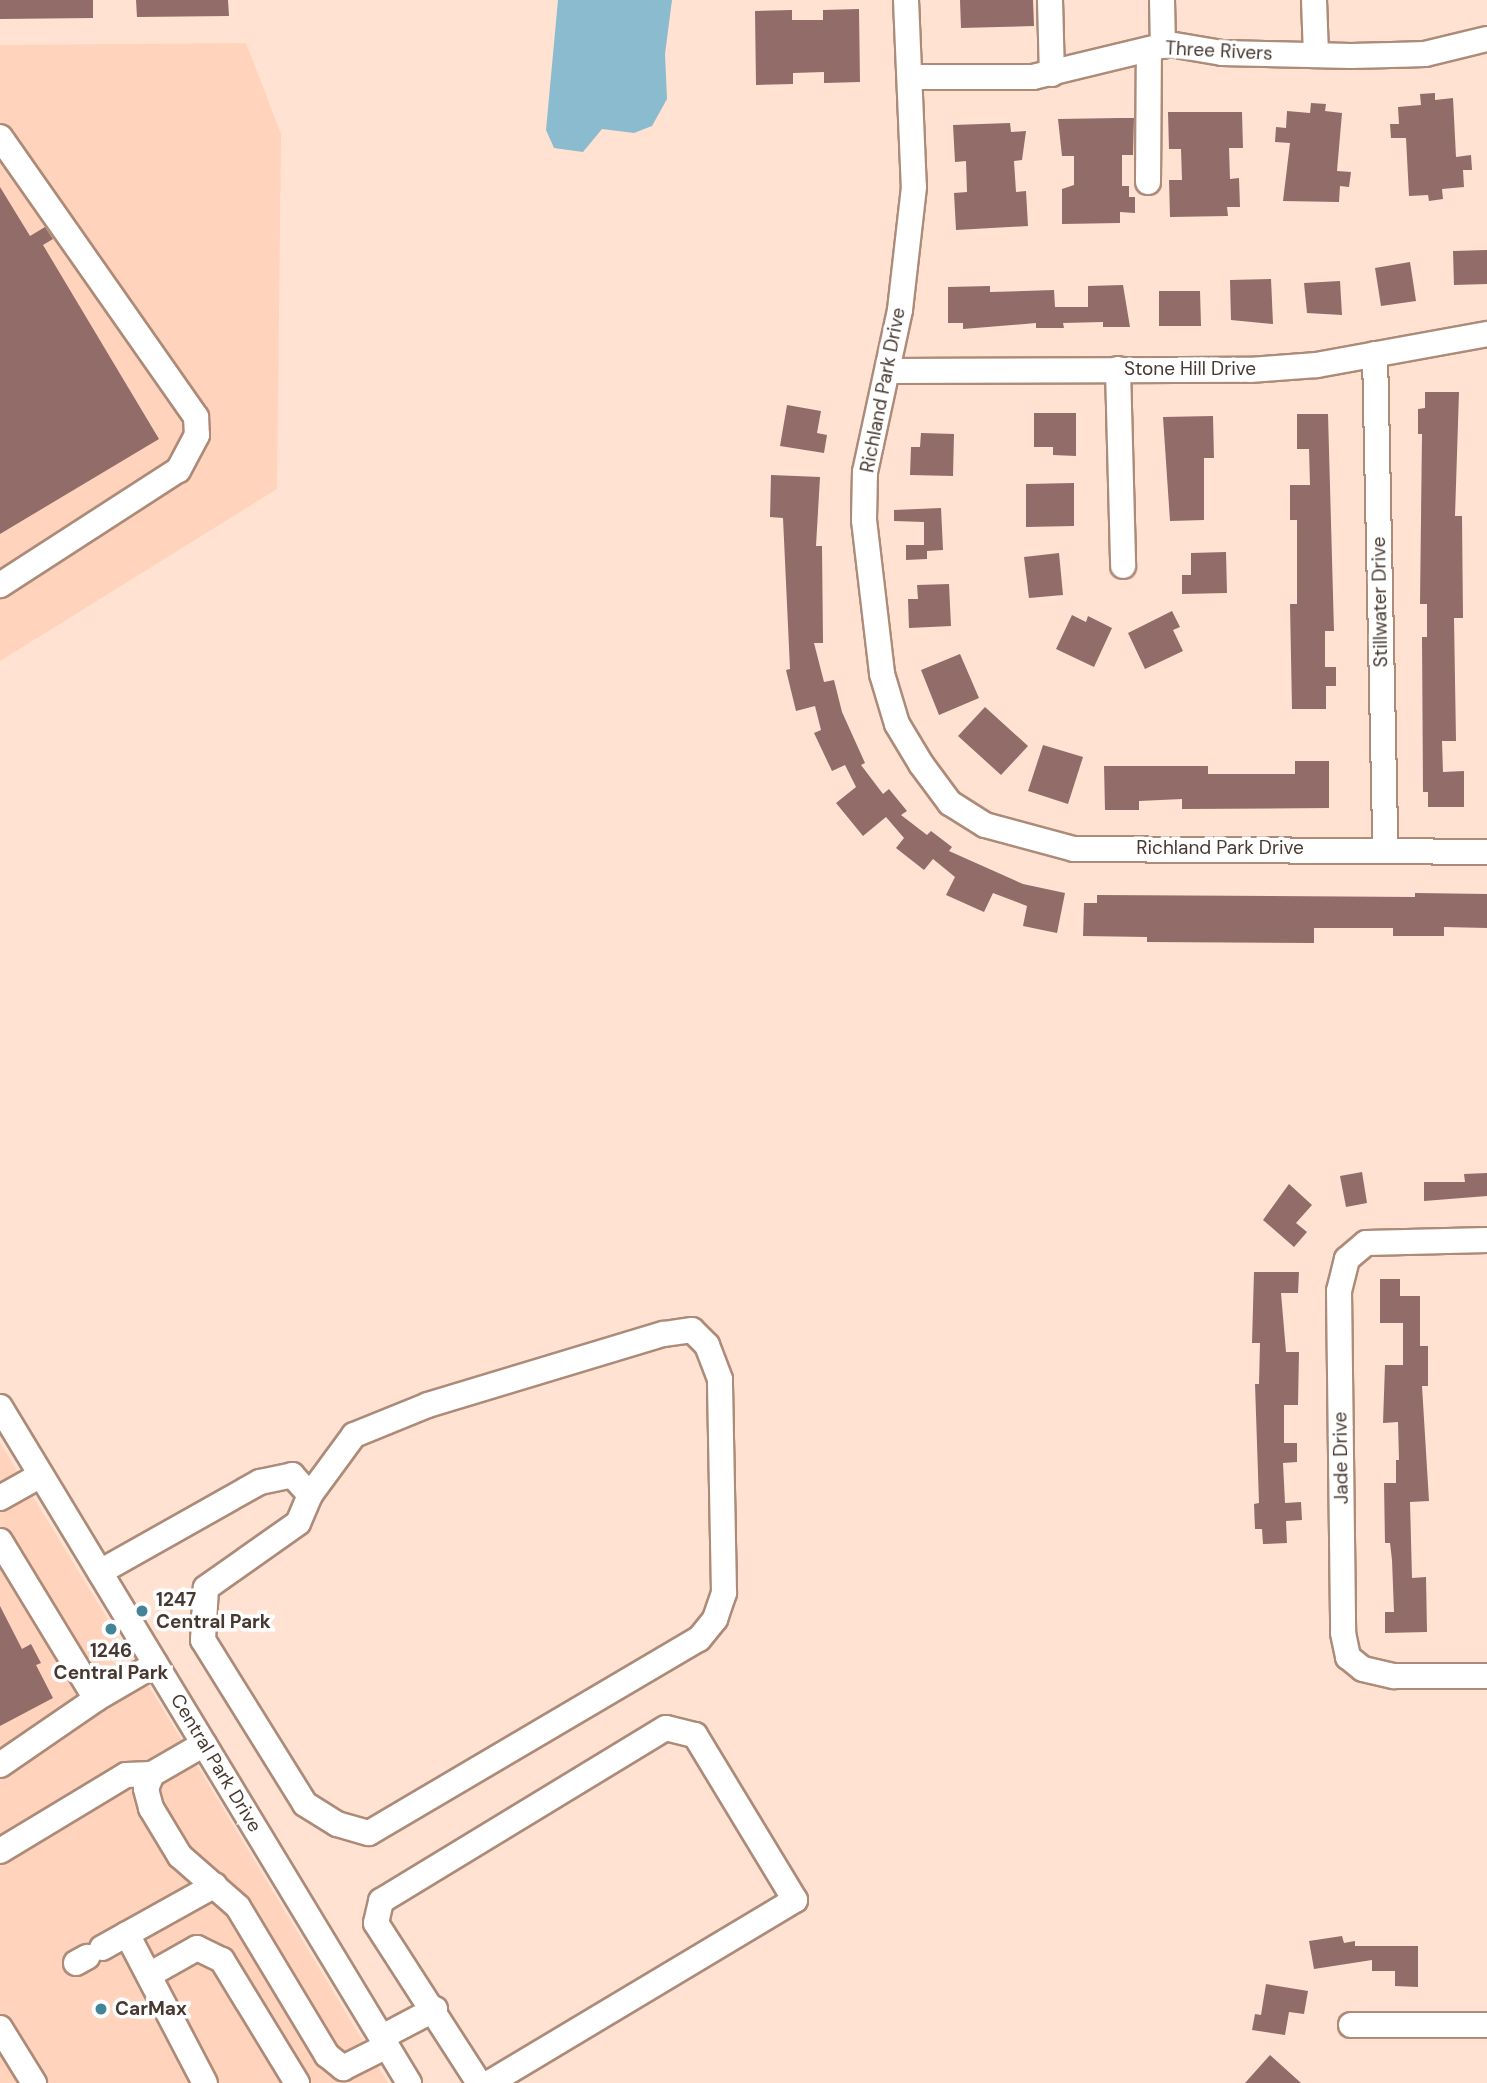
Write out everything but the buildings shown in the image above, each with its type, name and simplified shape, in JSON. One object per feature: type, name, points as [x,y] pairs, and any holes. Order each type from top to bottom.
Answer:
[{"type":"street","name":"Richland Park Drive","points":[[906,0],[914,187],[889,371],[865,472],[864,520],[873,623],[881,674],[897,724],[950,803],[985,825],[1074,849],[1487,852]]},
{"type":"street","points":[[1050,0],[1052,74]]},
{"type":"street","points":[[1148,182],[1156,48],[1162,0]]},
{"type":"street","points":[[1314,0],[1315,55]]},
{"type":"street","name":"Three Rivers","points":[[911,77],[1052,74],[1156,48],[1222,54],[1425,54],[1487,39]]},
{"type":"street","points":[[0,137],[191,410],[197,435],[178,470],[0,586]]},
{"type":"street","name":"Stone Hill Drive","points":[[889,371],[1250,370],[1317,365],[1487,334]]},
{"type":"street","name":"Stillwater Drive","points":[[1375,354],[1385,850]]},
{"type":"street","points":[[1118,369],[1123,566]]},
{"type":"street","name":"Jade Drive","points":[[1487,1240],[1366,1243],[1347,1259],[1339,1291],[1343,1633],[1348,1657],[1363,1669],[1394,1676],[1487,1676]]},
{"type":"street","points":[[692,1330],[707,1345],[720,1379],[724,1593],[715,1619],[699,1639],[369,1833],[337,1824],[305,1804],[202,1640],[206,1588],[298,1523],[310,1494],[354,1435],[441,1401],[663,1334],[692,1330]]},
{"type":"street","name":"Central Park Drive","points":[[0,1407],[409,2083]]},
{"type":"street","points":[[0,1498],[41,1475]]},
{"type":"street","points":[[100,1572],[260,1482],[292,1475],[310,1494]]},
{"type":"street","points":[[0,1541],[96,1699]]},
{"type":"street","points":[[0,1765],[96,1699],[156,1664]]},
{"type":"street","points":[[480,2083],[435,2009],[376,1923],[381,1900],[666,1728],[695,1735],[795,1900],[489,2083]]},
{"type":"street","points":[[0,1851],[126,1775],[152,1774],[204,1744]]},
{"type":"street","points":[[152,1774],[146,1789],[152,1808],[180,1856],[194,1872],[215,1885],[238,1907],[327,2055],[343,2068],[435,2009]]},
{"type":"street","points":[[88,1956],[215,1885]]},
{"type":"street","points":[[127,1934],[205,2083]]},
{"type":"street","points":[[149,1975],[197,1948],[222,1960],[297,2083]]},
{"type":"street","points":[[1351,2025],[1487,2025]]},
{"type":"street","points":[[0,2028],[34,2083]]},
{"type":"shaded area","points":[[246,43],[281,134],[277,489],[0,661],[0,45]]},
{"type":"shaded area","points":[[0,1443],[209,1785],[388,2083],[0,2083]]},
{"type":"water","points":[[558,0],[672,0],[665,54],[667,99],[652,126],[634,133],[602,129],[583,152],[554,148],[546,130]]},
{"type":"place","name":"1247 Central Park","points":[[142,1611]]},
{"type":"place","name":"1246 Central Park","points":[[111,1629]]},
{"type":"place","name":"CarMax","points":[[101,2009]]}]
